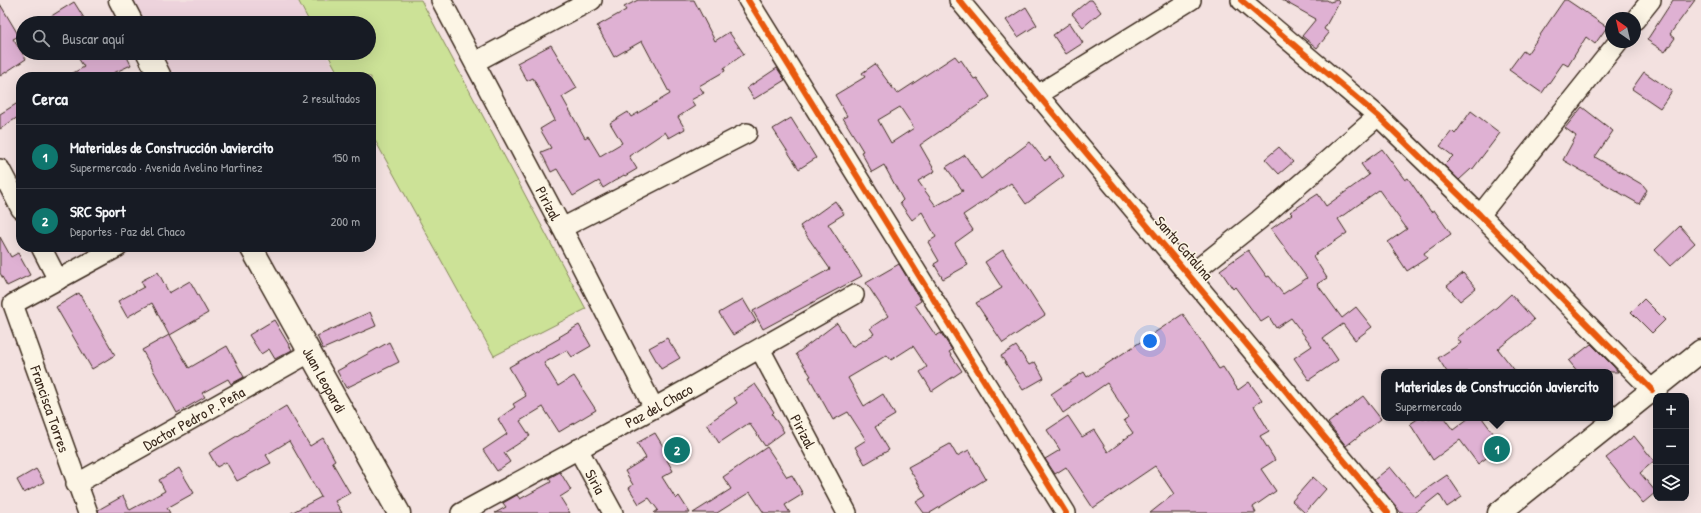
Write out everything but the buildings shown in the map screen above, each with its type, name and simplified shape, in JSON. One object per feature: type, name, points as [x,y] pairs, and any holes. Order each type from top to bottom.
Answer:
[{"type":"main road","points":[[120,0],[128,16]]},
{"type":"main road","points":[[152,60],[158,72]]},
{"type":"main road","name":"Juan Leopardi","points":[[254,252],[311,352],[399,513]]},
{"type":"main road","points":[[1499,513],[1701,351]]},
{"type":"street","name":"Pirizal","points":[[441,0],[562,228],[654,408]]},
{"type":"street","points":[[475,62],[592,0]]},
{"type":"street","points":[[748,0],[1066,513]]},
{"type":"street","name":"Santa Catalina","points":[[959,0],[1094,164],[1190,275],[1388,513]]},
{"type":"street","points":[[1038,95],[1191,0]]},
{"type":"street","points":[[1241,0],[1378,116],[1480,215],[1652,390]]},
{"type":"street","points":[[1641,12],[1651,0]]},
{"type":"street","points":[[1480,215],[1613,48]]},
{"type":"street","points":[[1190,275],[1258,220],[1378,116]]},
{"type":"street","points":[[562,228],[747,133]]},
{"type":"street","points":[[0,169],[16,199]]},
{"type":"street","points":[[44,252],[58,280],[109,252]]},
{"type":"street","name":"Francisca Torres","points":[[58,280],[13,304],[76,484],[88,513]]},
{"type":"street","name":"Paz del Chaco","points":[[461,513],[654,408],[854,295]]},
{"type":"street","name":"Pirizal","points":[[760,349],[847,513]]},
{"type":"street","name":"Doctor Pedro P. Peña","points":[[76,484],[311,352]]},
{"type":"street","name":"Siria","points":[[578,449],[613,513]]},
{"type":"shaded area","points":[[127,0],[297,0],[305,16],[135,16]]},
{"type":"shaded area","points":[[159,60],[329,60],[335,72],[165,72]]},
{"type":"green space","points":[[298,0],[421,0],[586,309],[494,356],[376,142],[376,72],[337,72],[331,60],[376,60],[376,16],[306,16]]},
{"type":"cycle path","points":[[748,0],[1066,513]]},
{"type":"cycle path","points":[[959,0],[1388,513]]},
{"type":"cycle path","points":[[1241,0],[1378,116],[1480,215],[1652,390]]},
{"type":"place","name":"Materiales de Construcción Javiercito","points":[[1497,449]]},
{"type":"place","name":"SRC Sport","points":[[677,450]]}]
